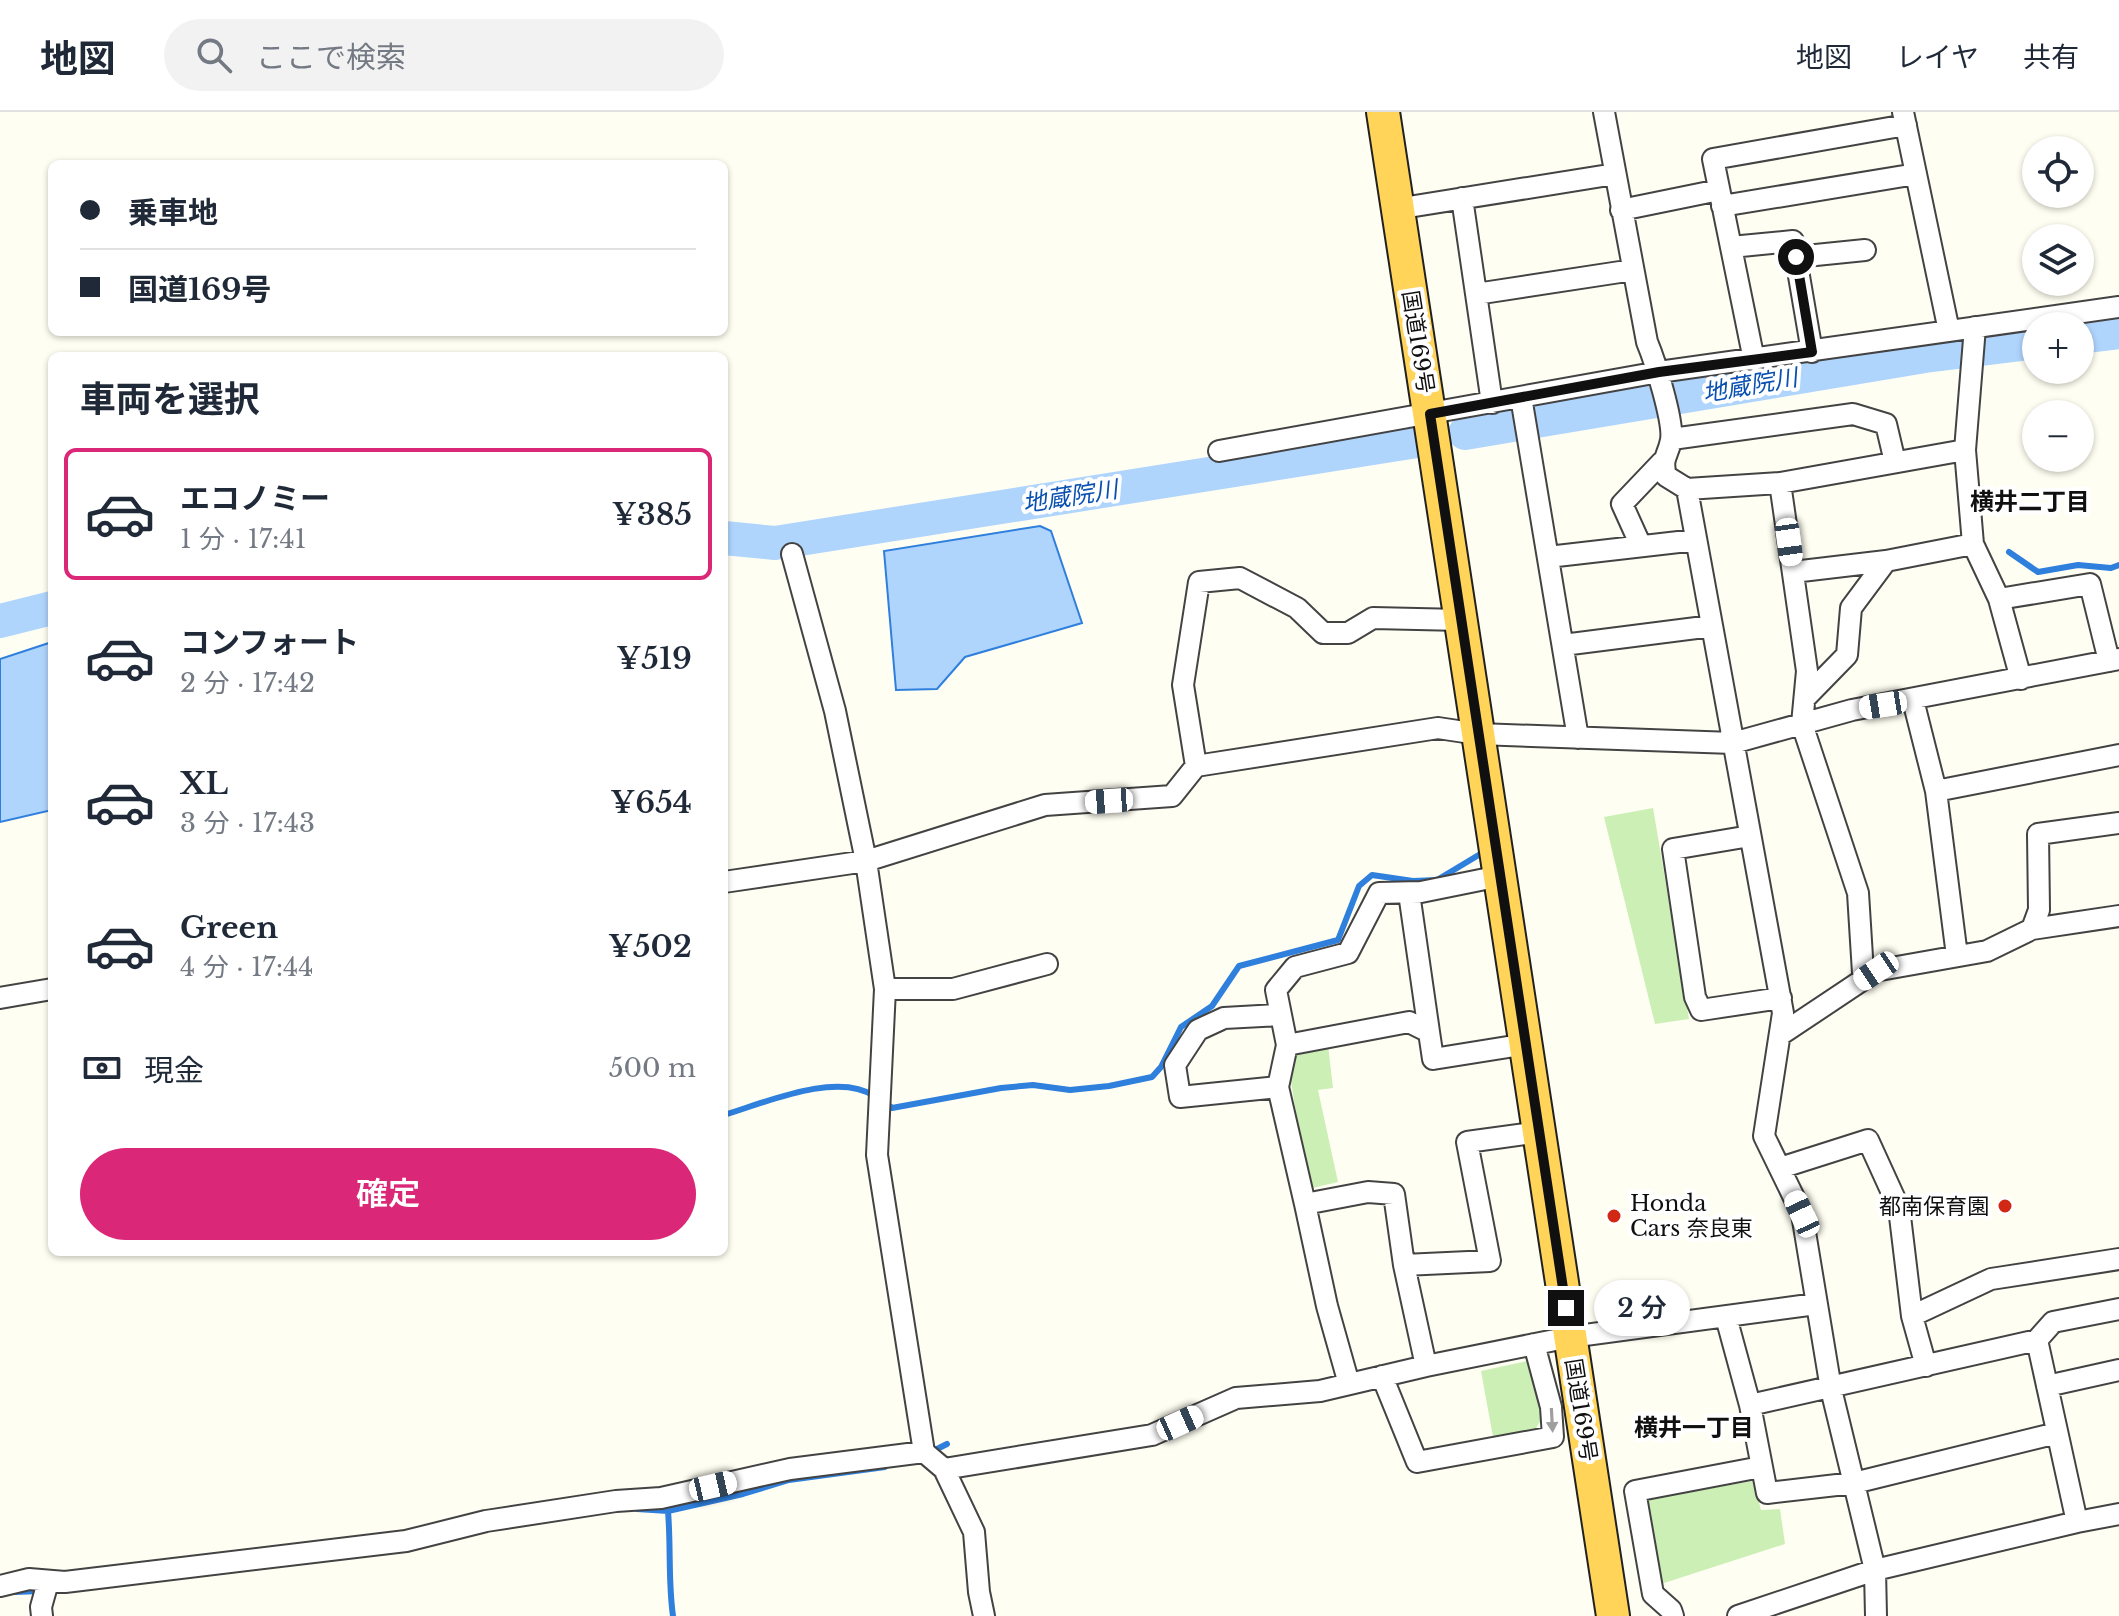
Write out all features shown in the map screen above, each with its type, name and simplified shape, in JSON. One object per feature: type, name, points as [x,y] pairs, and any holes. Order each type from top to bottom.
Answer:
[{"type":"highway","name":"国道169号","points":[[1383,112],[1613,1616]]},
{"type":"street","points":[[1604,112],[1647,342],[1662,389],[1672,439],[1662,462],[1622,504],[1641,546]]},
{"type":"street","points":[[1754,360],[1713,159],[1904,118],[1949,331]]},
{"type":"street","points":[[1396,209],[1615,174]]},
{"type":"street","points":[[1621,210],[1916,174]]},
{"type":"street","points":[[1462,198],[1492,403]]},
{"type":"street","points":[[1731,247],[1793,241],[1812,352]]},
{"type":"street","points":[[1796,257],[1865,250]]},
{"type":"street","points":[[1476,294],[1633,270]]},
{"type":"street","points":[[1219,451],[1492,403],[1524,415],[1662,389],[1754,360],[1949,331],[1975,336],[2119,307]]},
{"type":"street","points":[[1975,336],[1965,450],[1973,544],[1999,599],[2021,679]]},
{"type":"street","points":[[1672,439],[1853,414],[1886,424],[1895,462]]},
{"type":"street","points":[[1524,415],[1578,738]]},
{"type":"street","points":[[1662,462],[1666,476],[1687,489],[1780,483],[1965,450]]},
{"type":"street","points":[[1780,483],[1807,671],[1802,724],[1858,893],[1863,973],[1987,951],[2032,929],[2119,916]]},
{"type":"street","points":[[1687,489],[1783,1013],[1764,1136],[1802,1214],[1831,1389],[1875,1570],[1876,1616]]},
{"type":"street","points":[[1548,557],[1696,540]]},
{"type":"street","points":[[1793,572],[1886,561],[1973,544]]},
{"type":"street","points":[[792,554],[835,711],[866,861],[885,989],[877,1155],[924,1452],[944,1469],[974,1532],[984,1616]]},
{"type":"street","points":[[1806,697],[1847,655],[1851,608],[1886,561]]},
{"type":"street","points":[[1196,766],[1183,685],[1199,582],[1240,578],[1297,608],[1323,633],[1348,633],[1373,618],[1461,620]]},
{"type":"street","points":[[728,881],[866,861],[1045,805],[1172,796],[1196,766],[1438,728],[1478,734],[1733,743],[1852,710],[2114,660],[2090,584],[1999,599]]},
{"type":"street","points":[[1563,645],[1712,626]]},
{"type":"street","points":[[1913,700],[1936,791],[1957,956]]},
{"type":"street","points":[[1936,791],[2119,755]]},
{"type":"street","points":[[2032,929],[2039,910],[2038,834],[2119,823]]},
{"type":"street","points":[[1750,836],[1673,849],[1695,997],[1701,1010],[1781,998]]},
{"type":"street","points":[[1349,1384],[1327,1306],[1278,1087],[1287,1045],[1276,990],[1295,967],[1348,953],[1379,893],[1409,893],[1500,876]]},
{"type":"street","points":[[1409,893],[1433,1059],[1526,1044]]},
{"type":"street","points":[[885,989],[953,989],[1047,964]]},
{"type":"street","points":[[1780,1035],[1876,971]]},
{"type":"street","points":[[0,998],[48,990]]},
{"type":"street","points":[[1278,1087],[1180,1097],[1175,1065],[1198,1030],[1224,1018],[1279,1015]]},
{"type":"street","points":[[1287,1045],[1409,1022],[1429,1032]]},
{"type":"street","points":[[1404,1265],[1490,1261],[1467,1142],[1539,1132]]},
{"type":"street","points":[[1780,1168],[1868,1140],[1899,1208],[1912,1316],[1926,1366]]},
{"type":"street","points":[[1305,1204],[1368,1192],[1394,1194],[1404,1265],[1426,1366]]},
{"type":"street","points":[[1912,1316],[1991,1279],[2119,1259]]},
{"type":"street","points":[[944,1469],[1152,1435],[1236,1398],[1320,1391],[1570,1337],[1816,1304]]},
{"type":"street","points":[[1750,1405],[2037,1340],[2053,1322],[2119,1309]]},
{"type":"street","points":[[1726,1317],[1750,1405],[1767,1493],[1854,1483],[2057,1433]]},
{"type":"street","points":[[2037,1340],[2077,1522]]},
{"type":"street","points":[[1382,1376],[1417,1462],[1553,1437],[1551,1407],[1534,1344]]},
{"type":"street","points":[[2047,1386],[2119,1370]]},
{"type":"street","points":[[0,1586],[29,1579],[65,1582],[406,1541],[486,1521],[616,1501],[661,1498],[790,1469],[924,1452]]},
{"type":"street","points":[[1673,1616],[1671,1610],[1653,1594],[1635,1491],[1761,1467]]},
{"type":"street","points":[[1738,1616],[1875,1570],[2119,1514]]},
{"type":"street","points":[[42,1616],[41,1607],[48,1582]]},
{"type":"green space","points":[[1653,808],[1689,1019],[1655,1024],[1604,817]]},
{"type":"green space","points":[[1328,1045],[1333,1088],[1318,1090],[1338,1182],[1308,1189],[1289,1069],[1294,1054]]},
{"type":"green space","points":[[1527,1361],[1542,1419],[1536,1428],[1493,1437],[1481,1371]]},
{"type":"green space","points":[[1753,1481],[1761,1510],[1780,1509],[1785,1544],[1661,1584],[1647,1499]]},
{"type":"water","points":[[1040,526],[1051,531],[1082,623],[965,657],[937,689],[896,690],[884,551]]},
{"type":"water","points":[[48,643],[48,811],[0,822],[0,659]]},
{"type":"waterway","name":"地蔵院川","points":[[2094,335],[2119,332]]},
{"type":"waterway","name":"地蔵院川","points":[[1465,433],[1925,356],[2022,344]]},
{"type":"waterway","name":"地蔵院川","points":[[728,538],[775,543],[1417,441]]},
{"type":"waterway","points":[[2009,552],[2038,572],[2078,565],[2111,568],[2119,565]]},
{"type":"waterway","name":"地蔵院川","points":[[0,621],[48,609]]},
{"type":"waterway","points":[[884,1102],[892,1108],[1001,1088],[1033,1085],[1070,1090],[1152,1077],[1161,1067],[1181,1027],[1212,1006],[1239,966],[1338,940],[1359,886],[1372,875],[1413,881],[1437,880],[1482,853]]},
{"type":"waterway","points":[[728,1114],[779,1097],[821,1088],[859,1089],[874,1096]]},
{"type":"waterway","points":[[929,1453],[947,1444]]},
{"type":"waterway","points":[[637,1509],[668,1511],[789,1480],[885,1467]]},
{"type":"waterway","points":[[668,1511],[673,1616]]},
{"type":"waterway","points":[[15,1592],[40,1591]]},
{"type":"place","name":"都南保育園","points":[[2005,1206]]},
{"type":"place","name":"Honda Cars 奈良東","points":[[1614,1216]]},
{"type":"district","name":"横井二丁目","points":[[2030,501]]},
{"type":"district","name":"横井一丁目","points":[[1694,1427]]},
{"type":"route","points":[[1566,1308],[1430,414],[1659,372],[1812,352],[1796,257]]}]
